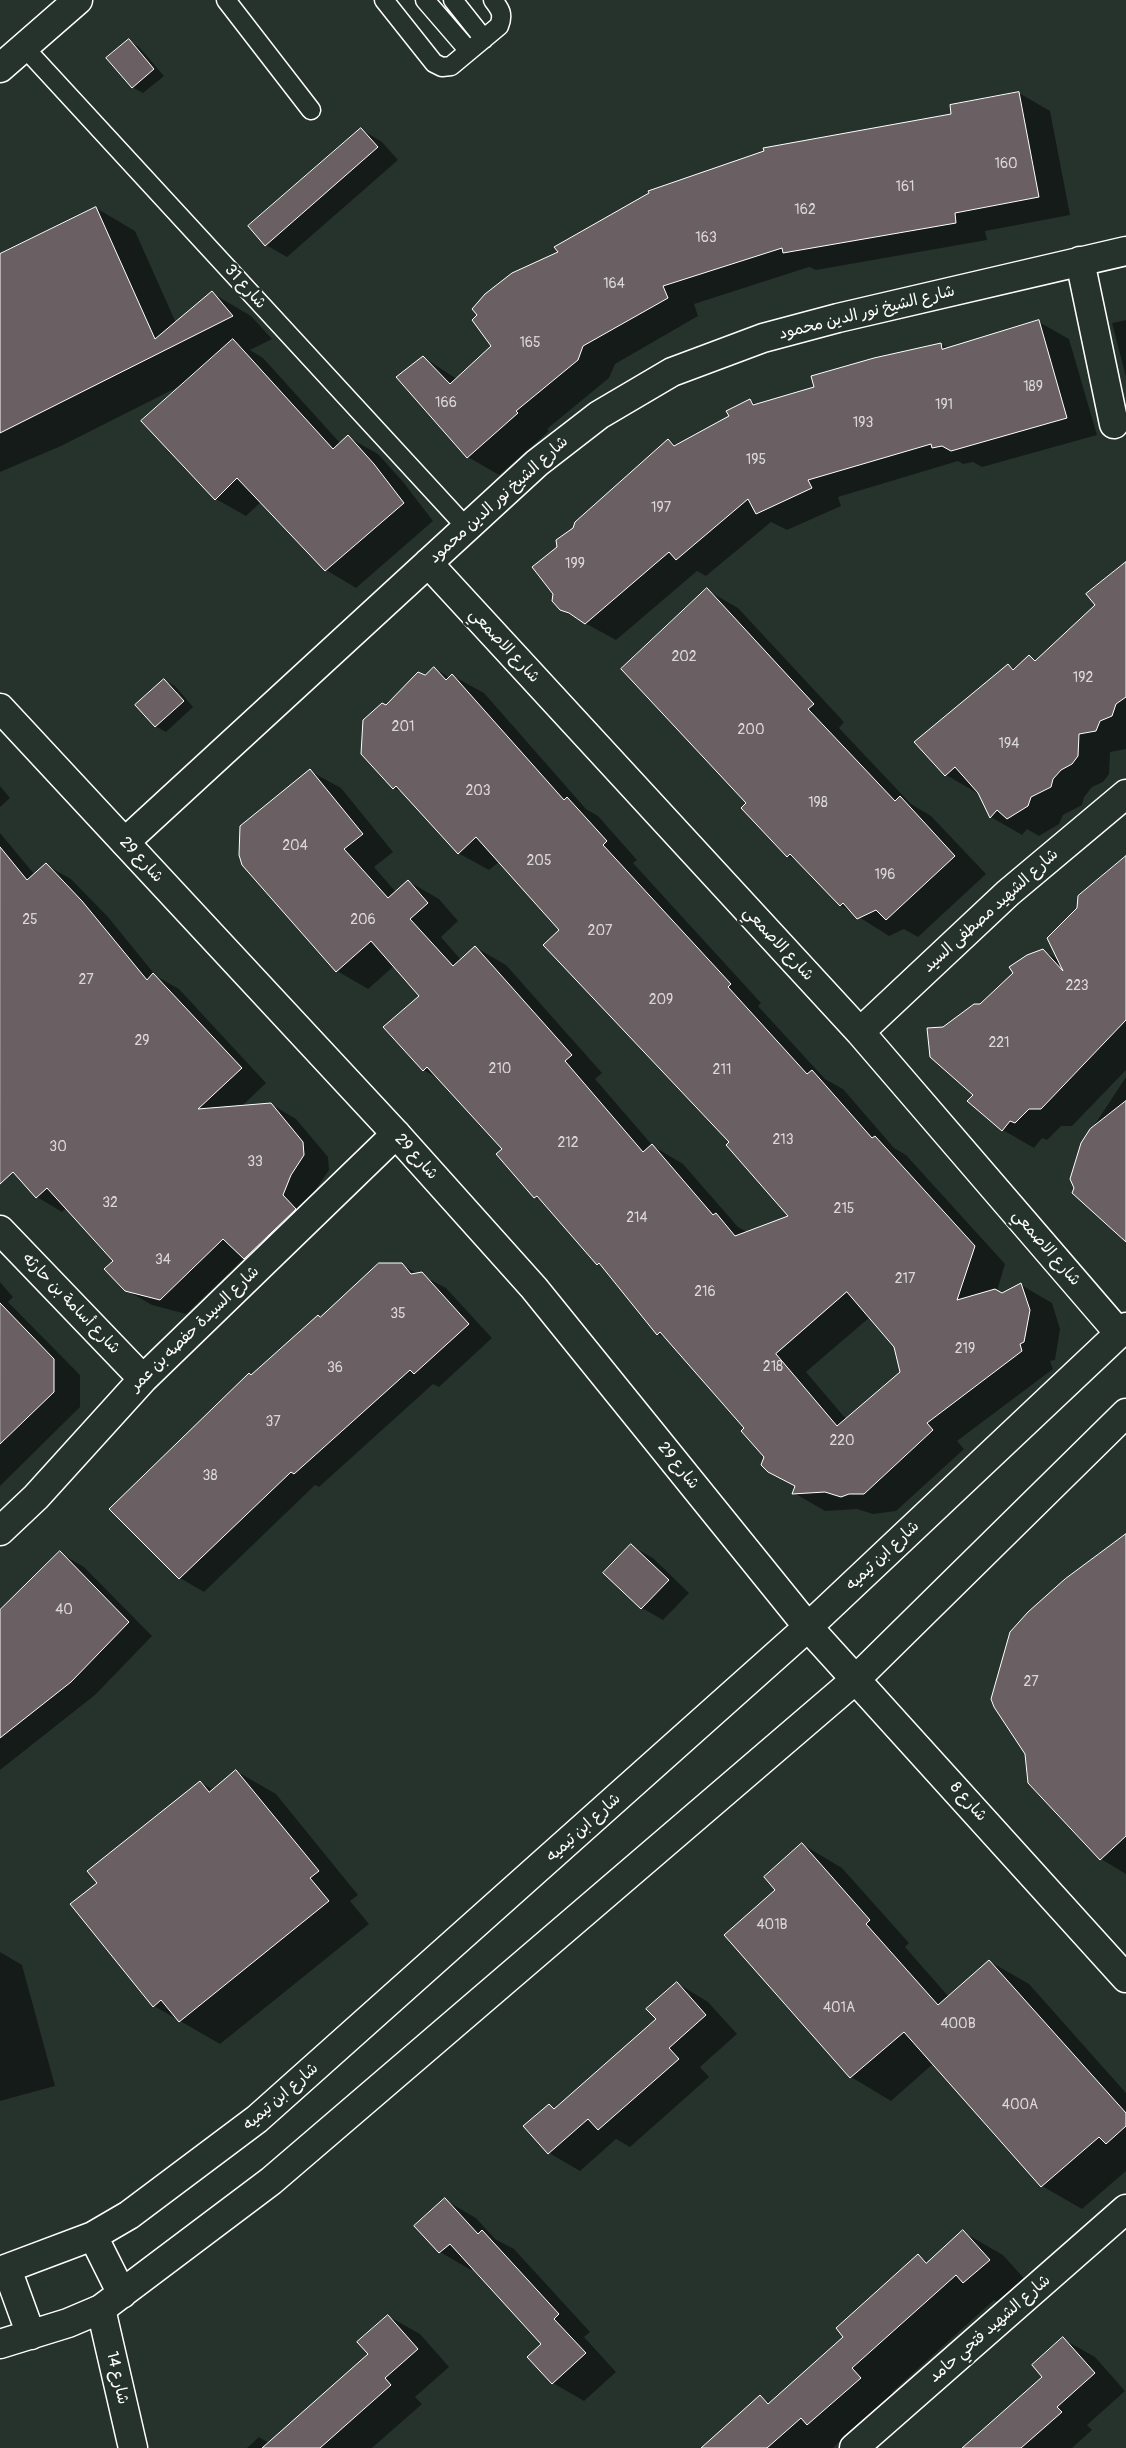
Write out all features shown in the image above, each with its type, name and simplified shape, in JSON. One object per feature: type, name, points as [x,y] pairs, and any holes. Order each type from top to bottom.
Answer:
[{"type":"street","points":[[0,68],[78,0]]},
{"type":"street","name":"شارع الشيخ نور الدين محمود","points":[[125,842],[537,463],[592,421],[672,372],[763,338],[838,318],[1126,251]]},
{"type":"street","points":[[1080,261],[1114,424]]},
{"type":"street","name":"شارع الاصمعي","points":[[428,564],[860,1032],[1122,1330]]},
{"type":"street","name":"شارع 29","points":[[0,708],[396,1134],[534,1288],[808,1627]]},
{"type":"street","name":"شارع الشهيد مصطفى السيد","points":[[860,1032],[1008,893],[1126,794]]},
{"type":"street","name":"شارع السيدة حفصه بن عمر","points":[[0,1531],[36,1497],[143,1378],[396,1134]]},
{"type":"street","name":"شارع أسامة بن حارثه","points":[[0,1230],[143,1378]]},
{"type":"street","name":"شارع ابن تيميه","points":[[4,2270],[93,2236],[129,2215],[257,2119],[808,1627],[1122,1330]]},
{"type":"street","points":[[0,2344],[68,2323],[111,2301],[271,2180],[855,1680],[1126,1413]]},
{"type":"street","name":"شارع 8","points":[[808,1627],[1126,1978]]},
{"type":"street","name":"شارع الشهيد فتحي حامد","points":[[854,2448],[1126,2209]]},
{"type":"street","name":"شارع 14","points":[[93,2236],[111,2301],[133,2448]]},
{"type":"street","points":[[4,2270],[31,2335]]},
{"type":"lane","points":[[226,0],[311,110]]},
{"type":"lane","points":[[384,0],[434,63],[442,67],[451,66],[499,26],[502,18],[501,11],[493,0]]},
{"type":"lane","points":[[425,0],[469,51]]},
{"type":"lane","points":[[453,0],[484,39]]},
{"type":"lane","name":"شارع 31","points":[[24,47],[466,527]]},
{"type":"building","points":[[129,39],[154,69],[132,88],[106,58]]},
{"type":"building","points":[[1019,92],[1039,197],[955,213],[956,223],[783,253],[782,248],[663,286],[668,298],[583,346],[578,360],[516,411],[518,413],[467,458],[396,377],[423,356],[450,384],[491,346],[472,320],[477,315],[472,309],[485,294],[512,273],[558,252],[554,247],[649,193],[648,191],[764,151],[763,148],[951,114],[950,105]]},
{"type":"building","points":[[361,128],[378,147],[265,246],[248,226]]},
{"type":"building","points":[[96,207],[155,339],[212,291],[233,316],[0,433],[0,254]]},
{"type":"building","points":[[1039,320],[1067,418],[951,451],[942,446],[932,448],[931,444],[808,480],[812,488],[756,514],[748,499],[676,560],[669,552],[585,624],[569,613],[560,610],[552,601],[553,594],[532,567],[557,547],[556,540],[573,528],[575,522],[668,439],[674,446],[729,416],[726,411],[750,399],[753,405],[814,387],[811,376],[874,358],[941,343],[942,349]]},
{"type":"building","points":[[233,339],[333,449],[348,435],[374,464],[404,503],[325,571],[237,478],[215,500],[141,421]]},
{"type":"building","points":[[1126,562],[1126,697],[1116,704],[1112,716],[1100,721],[1096,731],[1079,734],[1078,756],[1072,764],[1061,770],[1053,779],[1051,787],[1031,797],[1028,806],[1007,819],[997,810],[990,818],[978,793],[955,767],[945,776],[914,742],[1008,664],[1013,670],[1029,655],[1035,661],[1095,605],[1086,594]]},
{"type":"building","points":[[707,588],[814,704],[808,709],[895,801],[900,796],[955,856],[886,920],[876,910],[857,919],[843,903],[840,906],[790,854],[787,857],[741,808],[746,803],[621,669]]},
{"type":"building","points":[[434,667],[446,680],[452,674],[564,800],[567,797],[607,841],[603,845],[731,984],[728,987],[807,1074],[812,1070],[872,1138],[875,1136],[975,1246],[957,1300],[995,1289],[1002,1293],[1021,1283],[1030,1310],[1024,1342],[1020,1344],[1022,1351],[927,1423],[933,1430],[864,1494],[849,1494],[841,1497],[825,1492],[792,1494],[795,1486],[768,1472],[761,1465],[764,1457],[741,1431],[744,1428],[660,1332],[657,1335],[599,1263],[597,1265],[537,1196],[534,1198],[496,1154],[502,1149],[427,1067],[423,1071],[383,1027],[419,996],[371,941],[336,972],[242,865],[239,855],[240,826],[310,769],[363,834],[344,849],[388,898],[408,880],[428,903],[410,919],[453,966],[475,946],[572,1055],[565,1061],[643,1152],[652,1144],[713,1215],[716,1213],[735,1236],[788,1216],[726,1145],[729,1142],[543,945],[559,930],[476,837],[458,854],[396,786],[393,789],[361,754],[363,720],[382,703],[386,705],[418,672],[425,675]],"holes":[[[847,1292],[894,1347],[900,1372],[837,1426],[776,1354]]]},
{"type":"building","points":[[164,679],[184,701],[155,727],[135,705]]},
{"type":"building","points":[[0,847],[27,880],[46,863],[82,901],[147,980],[153,973],[242,1068],[198,1109],[271,1103],[303,1142],[304,1155],[291,1175],[283,1195],[296,1209],[244,1259],[223,1239],[160,1300],[125,1291],[104,1269],[113,1261],[47,1188],[36,1198],[13,1172],[0,1184]]},
{"type":"building","points":[[1126,856],[1126,1020],[1041,1109],[1029,1109],[1015,1123],[1010,1121],[1002,1131],[967,1101],[973,1095],[930,1057],[927,1028],[943,1027],[974,1004],[980,1004],[1013,973],[1009,967],[1027,955],[1043,949],[1063,971],[1047,938],[1077,908],[1078,896]]},
{"type":"building","points":[[1126,1101],[1126,1242],[1072,1193],[1074,1188],[1070,1179],[1081,1143],[1090,1129]]},
{"type":"building","points":[[379,1263],[402,1263],[411,1274],[422,1272],[469,1324],[414,1374],[410,1370],[294,1474],[291,1472],[179,1579],[109,1509],[249,1373],[251,1375],[318,1315],[320,1317]]},
{"type":"building","points":[[0,1303],[54,1359],[54,1392],[0,1444]]},
{"type":"building","points":[[1126,1534],[1126,1836],[1100,1860],[1028,1783],[1025,1754],[994,1707],[991,1699],[1010,1632],[1028,1612],[1065,1579]]},
{"type":"building","points":[[631,1544],[669,1580],[641,1609],[603,1573]]},
{"type":"building","points":[[60,1551],[129,1622],[71,1682],[0,1738],[0,1610]]},
{"type":"building","points":[[236,1770],[319,1871],[310,1878],[329,1901],[179,2022],[161,2000],[153,2007],[70,1904],[97,1883],[87,1871],[200,1781],[209,1792]]},
{"type":"building","points":[[802,1843],[870,1920],[866,1924],[938,2005],[989,1960],[1126,2113],[1126,2126],[1106,2144],[1099,2137],[1041,2187],[904,2032],[850,2078],[724,1935],[775,1890],[764,1877]]},
{"type":"building","points":[[677,1982],[706,2015],[669,2048],[679,2059],[598,2130],[588,2119],[548,2154],[523,2126],[549,2104],[554,2109],[656,2019],[646,2009]]},
{"type":"building","points":[[445,2198],[478,2234],[482,2230],[559,2314],[554,2319],[586,2353],[552,2384],[527,2357],[541,2344],[450,2244],[439,2253],[414,2226]]},
{"type":"building","points":[[963,2230],[990,2260],[963,2283],[956,2275],[852,2368],[861,2378],[807,2425],[801,2418],[767,2448],[701,2448],[760,2395],[768,2404],[843,2337],[836,2328],[918,2254],[926,2263]]},
{"type":"building","points":[[388,2315],[418,2349],[385,2378],[391,2385],[320,2448],[262,2448],[368,2354],[357,2342]]},
{"type":"building","points":[[1063,2337],[1095,2373],[1057,2407],[1062,2412],[1021,2448],[962,2448],[1042,2377],[1032,2365]]}]
